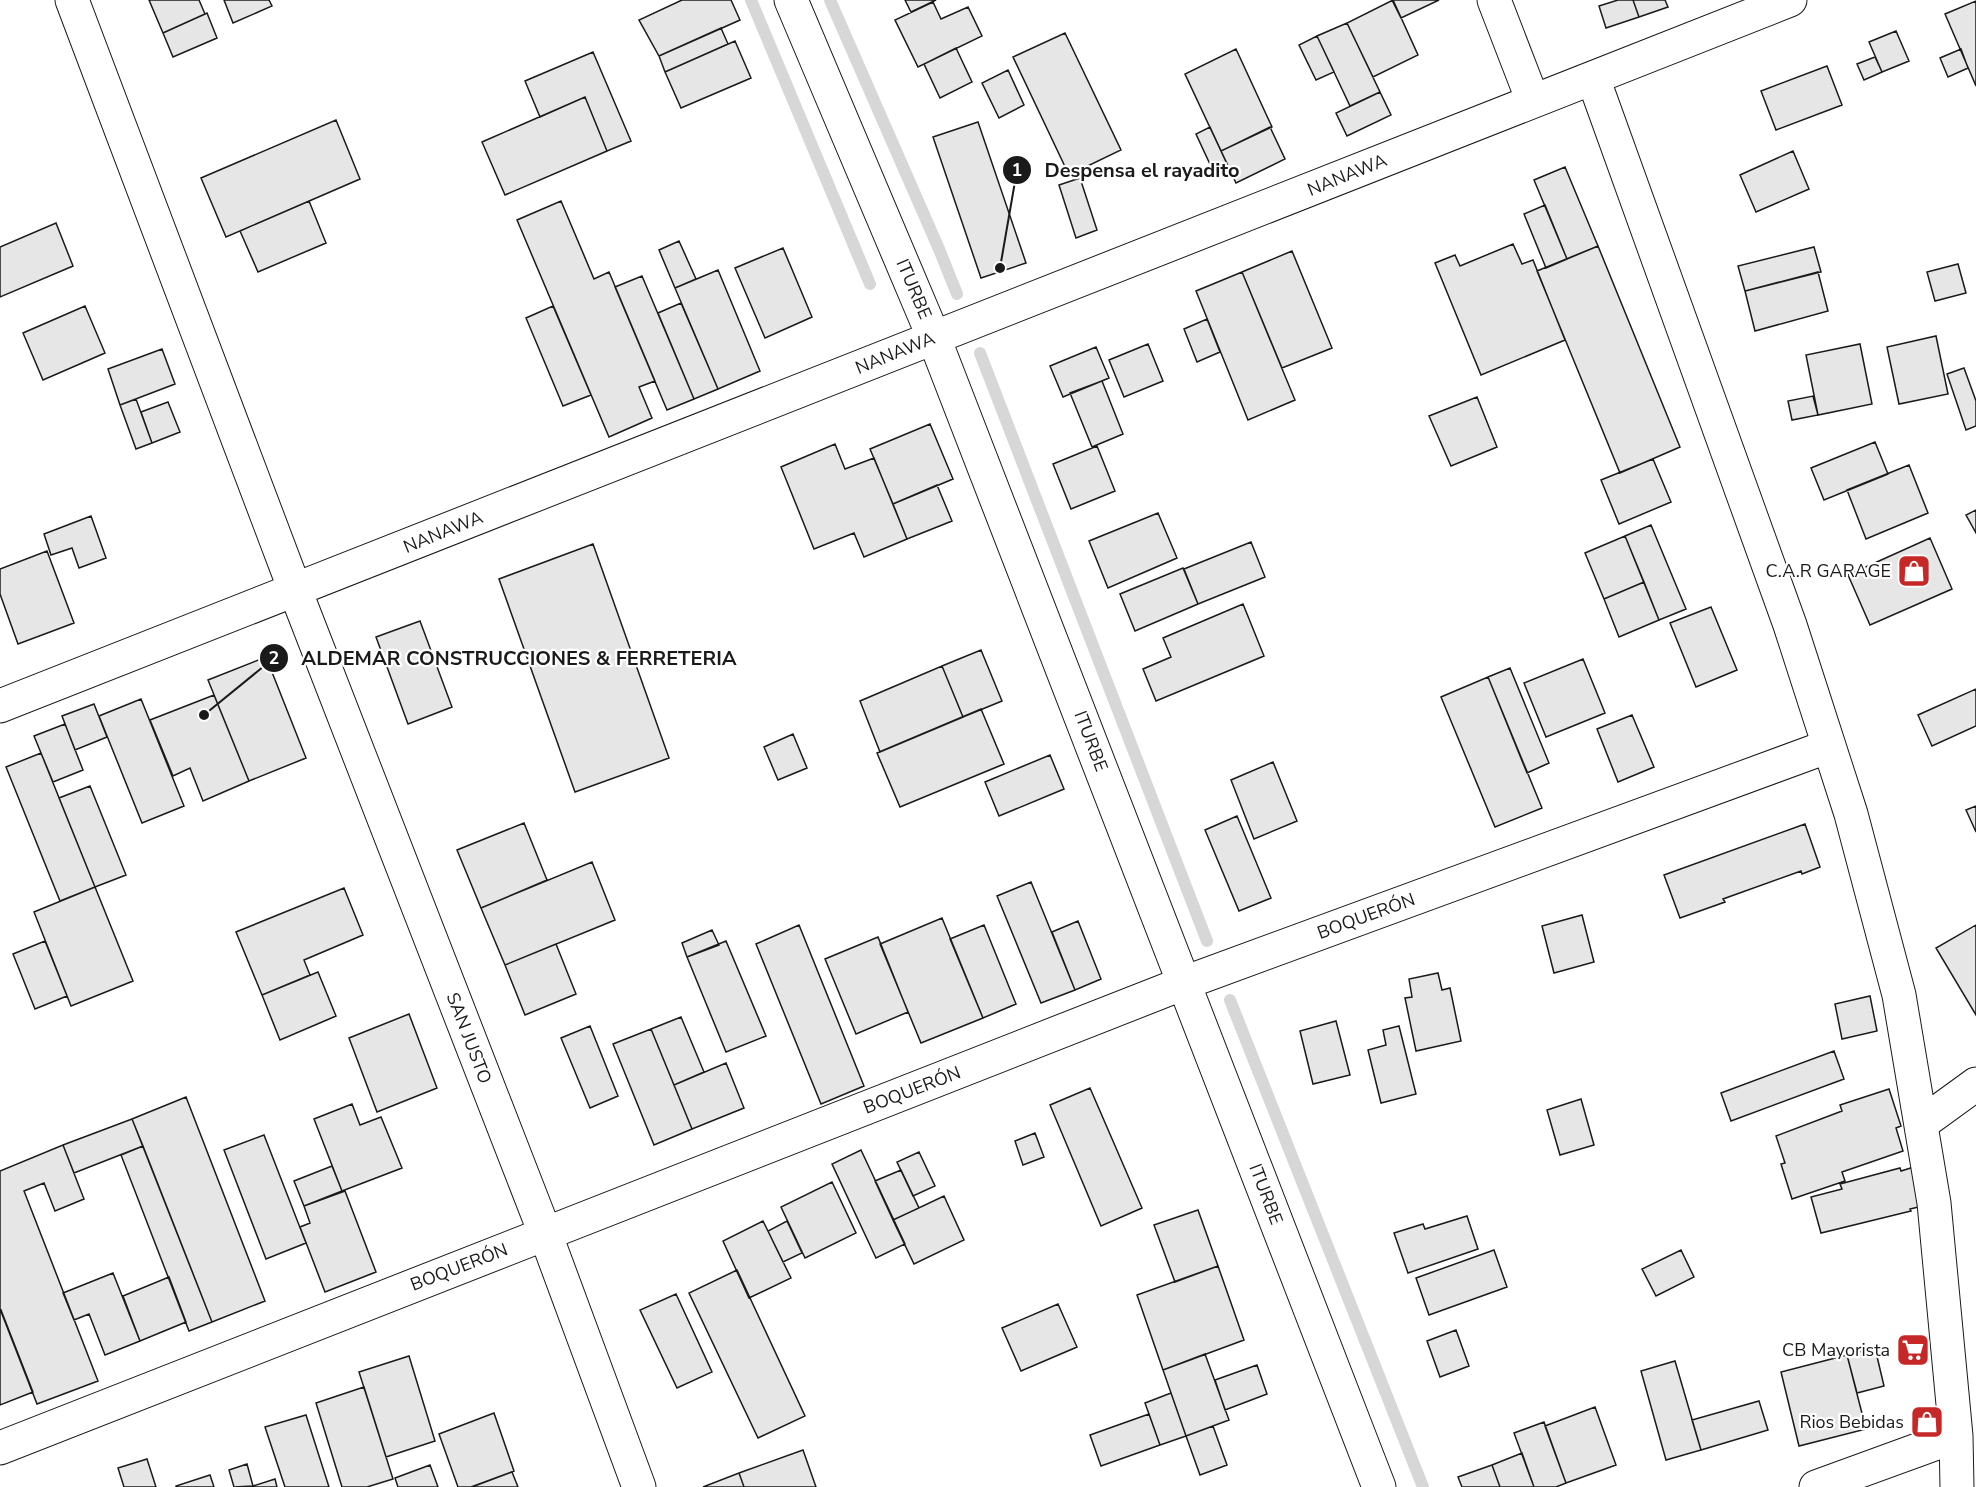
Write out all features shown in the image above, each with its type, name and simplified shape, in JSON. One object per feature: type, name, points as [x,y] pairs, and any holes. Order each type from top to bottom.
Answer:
[{"type":"street","name":"SAN JUSTO","points":[[72,0],[295,590],[545,1233],[639,1487]]},
{"type":"street","name":"ITURBE","points":[[791,0],[934,338],[1379,1487]]},
{"type":"street","points":[[1494,0],[1533,101]]},
{"type":"street","name":"NANAWA","points":[[0,706],[1790,0]]},
{"type":"street","points":[[1593,78],[1790,625],[1851,814],[1899,995],[1934,1203],[1956,1436],[1957,1487]]},
{"type":"street","name":"BOQUERÓN","points":[[0,1448],[1184,983],[1829,746]]},
{"type":"street","points":[[1921,1124],[1976,1084]]},
{"type":"street","points":[[1816,1487],[1956,1436]]},
{"type":"building","points":[[149,0],[199,0],[205,14],[163,33]]},
{"type":"building","points":[[224,0],[269,0],[272,6],[233,23]]},
{"type":"building","points":[[682,0],[731,0],[740,20],[659,56],[639,20]]},
{"type":"building","points":[[905,0],[936,0],[911,12]]},
{"type":"building","points":[[1392,0],[1439,0],[1401,18]]},
{"type":"building","points":[[1393,0],[1418,55],[1373,77],[1347,23]]},
{"type":"building","points":[[1618,0],[1633,0],[1639,17],[1606,28],[1599,6]]},
{"type":"building","points":[[1633,0],[1665,0],[1668,7],[1639,17]]},
{"type":"building","points":[[1976,1],[1976,86],[1945,14]]},
{"type":"building","points":[[933,2],[941,19],[968,7],[982,36],[918,67],[895,20]]},
{"type":"building","points":[[207,13],[217,38],[173,57],[163,33]]},
{"type":"building","points":[[1347,23],[1380,92],[1350,106],[1317,36]]},
{"type":"building","points":[[721,28],[728,44],[665,72],[659,56]]},
{"type":"building","points":[[1896,31],[1909,61],[1882,72],[1869,42]]},
{"type":"building","points":[[1065,33],[1121,150],[1069,175],[1013,57]]},
{"type":"building","points":[[1317,36],[1334,72],[1316,80],[1299,45]]},
{"type":"building","points":[[735,41],[751,78],[681,108],[665,72]]},
{"type":"building","points":[[956,48],[972,82],[940,98],[924,64]]},
{"type":"building","points":[[1236,49],[1272,127],[1221,151],[1185,74]]},
{"type":"building","points":[[1961,49],[1968,68],[1948,77],[1940,58]]},
{"type":"building","points":[[593,52],[631,141],[607,151],[585,97],[540,117],[525,81]]},
{"type":"building","points":[[1875,57],[1882,72],[1864,80],[1857,64]]},
{"type":"building","points":[[1827,66],[1842,105],[1776,130],[1761,91]]},
{"type":"building","points":[[1008,70],[1024,105],[999,118],[982,83]]},
{"type":"building","points":[[1380,92],[1391,115],[1347,136],[1336,113]]},
{"type":"building","points":[[585,97],[607,151],[505,195],[482,142]]},
{"type":"building","points":[[336,120],[360,179],[226,237],[201,178]]},
{"type":"building","points":[[978,122],[1026,263],[981,278],[933,137]]},
{"type":"building","points":[[1210,127],[1229,168],[1215,175],[1196,134]]},
{"type":"building","points":[[1270,127],[1285,159],[1236,183],[1221,151]]},
{"type":"building","points":[[1793,151],[1809,189],[1756,212],[1740,175]]},
{"type":"building","points":[[1565,167],[1598,246],[1567,259],[1534,180]]},
{"type":"building","points":[[1080,178],[1097,230],[1076,238],[1059,185]]},
{"type":"building","points":[[309,201],[326,243],[258,272],[240,231]]},
{"type":"building","points":[[561,201],[594,279],[609,272],[655,381],[639,387],[652,418],[609,437],[517,220]]},
{"type":"building","points":[[1545,205],[1567,259],[1546,268],[1524,214]]},
{"type":"building","points":[[56,223],[73,266],[0,297],[0,247]]},
{"type":"building","points":[[679,241],[696,279],[675,288],[659,250]]},
{"type":"building","points":[[1513,244],[1522,264],[1533,260],[1565,340],[1481,375],[1435,263],[1455,255],[1460,266]]},
{"type":"building","points":[[1598,246],[1680,447],[1620,473],[1537,271]]},
{"type":"building","points":[[1814,247],[1821,272],[1745,291],[1738,266]]},
{"type":"building","points":[[783,248],[812,317],[765,338],[735,268]]},
{"type":"building","points":[[1292,251],[1332,348],[1282,368],[1242,272]]},
{"type":"building","points":[[1958,264],[1966,293],[1935,301],[1927,272]]},
{"type":"building","points":[[718,270],[760,371],[718,389],[675,288]]},
{"type":"building","points":[[1242,272],[1295,400],[1248,420],[1196,291]]},
{"type":"building","points":[[1818,272],[1828,311],[1755,331],[1745,291]]},
{"type":"building","points":[[642,276],[694,399],[667,410],[615,287]]},
{"type":"building","points":[[681,303],[718,389],[694,399],[658,313]]},
{"type":"building","points":[[85,306],[105,353],[43,380],[23,333]]},
{"type":"building","points":[[553,306],[591,395],[563,406],[526,318]]},
{"type":"building","points":[[1207,319],[1220,352],[1197,362],[1184,329]]},
{"type":"building","points":[[1936,336],[1948,394],[1899,404],[1887,347]]},
{"type":"building","points":[[1148,344],[1163,381],[1124,397],[1109,360]]},
{"type":"building","points":[[1860,344],[1872,404],[1818,415],[1806,355]]},
{"type":"building","points":[[1096,347],[1109,378],[1063,397],[1050,366]]},
{"type":"building","points":[[162,349],[175,384],[120,405],[108,369]]},
{"type":"building","points":[[1964,368],[1976,401],[1976,426],[1966,430],[1947,374]]},
{"type":"building","points":[[1102,381],[1123,434],[1092,447],[1070,393]]},
{"type":"building","points":[[1813,396],[1818,415],[1792,420],[1788,401]]},
{"type":"building","points":[[1477,397],[1497,447],[1451,466],[1429,416]]},
{"type":"building","points":[[136,399],[152,443],[136,449],[120,405]]},
{"type":"building","points":[[168,402],[180,432],[152,443],[141,412]]},
{"type":"building","points":[[930,424],[953,479],[893,504],[870,449]]},
{"type":"building","points":[[1875,442],[1888,474],[1824,500],[1811,468]]},
{"type":"building","points":[[835,444],[845,469],[874,458],[907,539],[864,557],[854,533],[814,549],[781,467]]},
{"type":"building","points":[[1097,446],[1115,491],[1071,509],[1053,464]]},
{"type":"building","points":[[1653,459],[1671,502],[1619,524],[1601,480]]},
{"type":"building","points":[[1909,465],[1928,513],[1866,539],[1847,490]]},
{"type":"building","points":[[937,485],[952,521],[907,539],[893,504]]},
{"type":"building","points":[[1976,510],[1976,533],[1966,515]]},
{"type":"building","points":[[1158,513],[1177,558],[1108,588],[1089,541]]},
{"type":"building","points":[[91,516],[106,558],[79,568],[72,548],[51,555],[44,534]]},
{"type":"building","points":[[1651,525],[1686,609],[1659,620],[1625,536]]},
{"type":"building","points":[[1625,536],[1644,582],[1604,599],[1585,553]]},
{"type":"building","points":[[1930,538],[1952,589],[1870,625],[1848,575]]},
{"type":"building","points":[[1251,542],[1265,577],[1198,604],[1184,569]]},
{"type":"building","points":[[593,544],[669,758],[575,792],[499,579]]},
{"type":"building","points":[[47,551],[74,623],[18,644],[0,594],[0,569]]},
{"type":"building","points":[[1183,568],[1198,604],[1135,631],[1120,594]]},
{"type":"building","points":[[1644,582],[1659,620],[1619,637],[1604,599]]},
{"type":"building","points":[[1243,604],[1264,656],[1156,701],[1143,669],[1171,657],[1163,638]]},
{"type":"building","points":[[1711,607],[1737,670],[1696,687],[1670,623]]},
{"type":"building","points":[[420,621],[452,707],[408,724],[376,637]]},
{"type":"building","points":[[981,650],[1002,701],[963,717],[942,666]]},
{"type":"building","points":[[266,657],[306,758],[249,781],[208,680]]},
{"type":"building","points":[[1583,659],[1605,713],[1546,737],[1524,683]]},
{"type":"building","points":[[942,666],[963,717],[880,752],[860,701]]},
{"type":"building","points":[[1510,668],[1549,763],[1527,773],[1488,677]]},
{"type":"building","points":[[1488,677],[1542,808],[1495,827],[1441,697]]},
{"type":"building","points":[[1976,689],[1976,726],[1932,746],[1918,715]]},
{"type":"building","points":[[214,695],[249,781],[203,801],[190,768],[173,776],[150,720]]},
{"type":"building","points":[[141,699],[184,806],[142,823],[99,716]]},
{"type":"building","points":[[94,704],[107,737],[75,750],[62,716]]},
{"type":"building","points":[[981,709],[1004,764],[900,807],[877,753]]},
{"type":"building","points":[[1632,715],[1654,767],[1618,782],[1597,729]]},
{"type":"building","points":[[65,724],[83,770],[53,782],[34,736]]},
{"type":"building","points":[[793,734],[807,768],[778,780],[764,747]]},
{"type":"building","points":[[41,753],[95,887],[60,901],[6,767]]},
{"type":"building","points":[[1050,755],[1064,789],[999,816],[985,782]]},
{"type":"building","points":[[1273,762],[1297,821],[1254,839],[1231,780]]},
{"type":"building","points":[[90,786],[126,875],[95,887],[59,798]]},
{"type":"building","points":[[1976,806],[1976,832],[1966,810]]},
{"type":"building","points":[[1237,816],[1271,898],[1239,911],[1205,830]]},
{"type":"building","points":[[524,823],[547,880],[481,908],[457,850]]},
{"type":"building","points":[[1805,824],[1820,867],[1802,874],[1801,871],[1723,899],[1725,902],[1680,918],[1664,875]]},
{"type":"building","points":[[592,862],[615,920],[505,965],[481,908]]},
{"type":"building","points":[[1031,882],[1075,990],[1041,1003],[997,896]]},
{"type":"building","points":[[95,887],[133,981],[71,1006],[34,912]]},
{"type":"building","points":[[344,888],[363,935],[304,960],[310,975],[262,995],[236,932]]},
{"type":"building","points":[[1582,915],[1594,962],[1554,973],[1542,926]]},
{"type":"building","points":[[942,918],[983,1018],[921,1043],[880,944]]},
{"type":"building","points":[[1078,921],[1101,979],[1075,990],[1052,932]]},
{"type":"building","points":[[799,925],[864,1086],[821,1104],[756,944]]},
{"type":"building","points":[[984,925],[1016,1004],[983,1018],[950,939]]},
{"type":"building","points":[[1976,925],[1976,1015],[1936,948]]},
{"type":"building","points":[[712,930],[719,945],[687,957],[682,943]]},
{"type":"building","points":[[878,937],[908,1012],[856,1034],[825,959]]},
{"type":"building","points":[[45,941],[67,996],[35,1009],[13,954]]},
{"type":"building","points":[[726,941],[766,1036],[726,1052],[687,957]]},
{"type":"building","points":[[556,944],[576,994],[525,1015],[505,965]]},
{"type":"building","points":[[318,972],[336,1016],[280,1040],[262,995]]},
{"type":"building","points":[[1438,973],[1442,990],[1450,988],[1461,1041],[1416,1051],[1405,998],[1412,997],[1409,979]]},
{"type":"building","points":[[1870,996],[1877,1031],[1842,1039],[1835,1004]]},
{"type":"building","points":[[409,1014],[437,1088],[377,1112],[349,1038]]},
{"type":"building","points":[[681,1017],[704,1072],[674,1085],[651,1029]]},
{"type":"building","points":[[1336,1021],[1350,1075],[1313,1084],[1300,1031]]},
{"type":"building","points":[[590,1026],[618,1096],[590,1108],[561,1038]]},
{"type":"building","points":[[1399,1026],[1416,1094],[1381,1103],[1368,1050],[1386,1045],[1383,1030]]},
{"type":"building","points":[[651,1029],[692,1129],[654,1145],[613,1044]]},
{"type":"building","points":[[1834,1051],[1844,1079],[1731,1121],[1721,1093]]},
{"type":"building","points":[[726,1063],[744,1108],[692,1129],[674,1085]]},
{"type":"building","points":[[1090,1088],[1142,1208],[1101,1226],[1050,1105]]},
{"type":"building","points":[[1889,1089],[1901,1126],[1896,1128],[1903,1151],[1842,1172],[1845,1181],[1792,1199],[1781,1164],[1785,1163],[1776,1136],[1842,1111],[1840,1105]]},
{"type":"building","points":[[186,1097],[265,1301],[212,1322],[132,1119]]},
{"type":"building","points":[[1581,1099],[1594,1145],[1560,1155],[1547,1110]]},
{"type":"building","points":[[352,1104],[360,1125],[381,1117],[402,1168],[342,1191],[314,1119]]},
{"type":"building","points":[[132,1119],[143,1146],[74,1173],[63,1145]]},
{"type":"building","points":[[1035,1133],[1044,1157],[1023,1165],[1015,1141]]},
{"type":"building","points":[[264,1135],[306,1243],[266,1259],[224,1150]]},
{"type":"building","points":[[63,1145],[84,1199],[55,1211],[44,1183],[24,1191],[98,1381],[37,1404],[0,1309],[0,1171]]},
{"type":"building","points":[[143,1146],[212,1322],[189,1331],[121,1155]]},
{"type":"building","points":[[861,1150],[905,1244],[876,1258],[832,1164]]},
{"type":"building","points":[[919,1152],[935,1186],[913,1196],[897,1162]]},
{"type":"building","points":[[332,1166],[342,1191],[304,1206],[294,1181]]},
{"type":"building","points":[[1917,1166],[1927,1205],[1821,1233],[1811,1197],[1842,1189],[1840,1184],[1900,1168],[1901,1171]]},
{"type":"building","points":[[901,1170],[919,1208],[893,1220],[875,1181]]},
{"type":"building","points":[[832,1182],[856,1233],[805,1258],[781,1207]]},
{"type":"building","points":[[345,1191],[376,1272],[325,1292],[300,1227],[310,1223],[304,1206]]},
{"type":"building","points":[[944,1196],[964,1240],[914,1264],[893,1220]]},
{"type":"building","points":[[1198,1210],[1218,1266],[1175,1282],[1154,1225]]},
{"type":"building","points":[[1467,1216],[1478,1249],[1408,1273],[1394,1233],[1423,1224],[1425,1229]]},
{"type":"building","points":[[763,1221],[791,1278],[749,1298],[723,1241]]},
{"type":"building","points":[[787,1221],[802,1253],[783,1262],[768,1231]]},
{"type":"building","points":[[1494,1250],[1507,1287],[1429,1315],[1416,1278]]},
{"type":"building","points":[[1681,1250],[1694,1277],[1656,1296],[1642,1269]]},
{"type":"building","points":[[1218,1266],[1244,1340],[1163,1370],[1137,1295]]},
{"type":"building","points":[[737,1270],[805,1416],[758,1438],[689,1293]]},
{"type":"building","points":[[113,1273],[140,1341],[105,1355],[89,1314],[74,1320],[63,1293]]},
{"type":"building","points":[[169,1277],[186,1322],[140,1341],[123,1296]]},
{"type":"building","points":[[676,1294],[712,1372],[677,1388],[640,1310]]},
{"type":"building","points":[[1058,1304],[1077,1347],[1021,1371],[1002,1328]]},
{"type":"building","points":[[0,1311],[33,1392],[0,1405]]},
{"type":"building","points":[[1456,1330],[1469,1366],[1440,1377],[1427,1341]]},
{"type":"building","points":[[1875,1348],[1884,1386],[1857,1393],[1847,1355]]},
{"type":"building","points":[[1205,1354],[1229,1420],[1186,1436],[1163,1370]]},
{"type":"building","points":[[1847,1355],[1866,1429],[1799,1446],[1781,1372]]},
{"type":"building","points":[[409,1356],[435,1441],[386,1457],[359,1372]]},
{"type":"building","points":[[1675,1361],[1701,1450],[1666,1460],[1641,1371]]},
{"type":"building","points":[[1257,1365],[1267,1394],[1225,1410],[1215,1380]]},
{"type":"building","points":[[364,1387],[393,1479],[367,1487],[342,1487],[316,1403]]},
{"type":"building","points":[[1171,1393],[1186,1436],[1160,1445],[1145,1403]]},
{"type":"building","points":[[1759,1401],[1768,1430],[1701,1450],[1692,1420]]},
{"type":"building","points":[[1595,1407],[1616,1465],[1566,1483],[1545,1426]]},
{"type":"building","points":[[494,1413],[514,1471],[471,1487],[458,1487],[439,1434]]},
{"type":"building","points":[[1149,1414],[1160,1445],[1101,1466],[1090,1435]]},
{"type":"building","points":[[306,1415],[329,1487],[285,1487],[265,1427]]},
{"type":"building","points":[[1544,1422],[1566,1483],[1556,1487],[1534,1487],[1514,1433]]},
{"type":"building","points":[[1213,1426],[1227,1465],[1200,1475],[1186,1436]]},
{"type":"building","points":[[803,1450],[816,1487],[744,1487],[739,1473]]},
{"type":"building","points":[[1522,1453],[1534,1487],[1500,1487],[1492,1465]]},
{"type":"building","points":[[147,1459],[156,1487],[124,1487],[118,1468]]},
{"type":"building","points":[[247,1464],[253,1486],[234,1487],[229,1470]]},
{"type":"building","points":[[430,1465],[438,1487],[398,1487],[395,1478]]},
{"type":"building","points":[[1492,1465],[1500,1487],[1462,1487],[1458,1477]]},
{"type":"building","points":[[512,1472],[518,1487],[472,1487]]},
{"type":"building","points":[[739,1473],[744,1487],[703,1487]]},
{"type":"building","points":[[210,1475],[214,1487],[176,1487],[176,1486]]},
{"type":"building","points":[[275,1479],[277,1487],[249,1487],[253,1486]]},
{"type":"waterway","points":[[751,0],[870,284]]},
{"type":"waterway","points":[[830,0],[957,294]]},
{"type":"waterway","points":[[980,353],[1207,941]]},
{"type":"waterway","points":[[1230,1000],[1423,1487]]},
{"type":"place","name":"Despensa el rayadito","points":[[1000,268]]},
{"type":"place","name":"C.A.R GARAGE","points":[[1914,571]]},
{"type":"place","name":"ALDEMAR CONSTRUCCIONES & FERRETERIA","points":[[204,715]]},
{"type":"place","name":"CB Mayorista","points":[[1913,1350]]},
{"type":"place","name":"Rios Bebidas","points":[[1927,1422]]}]
